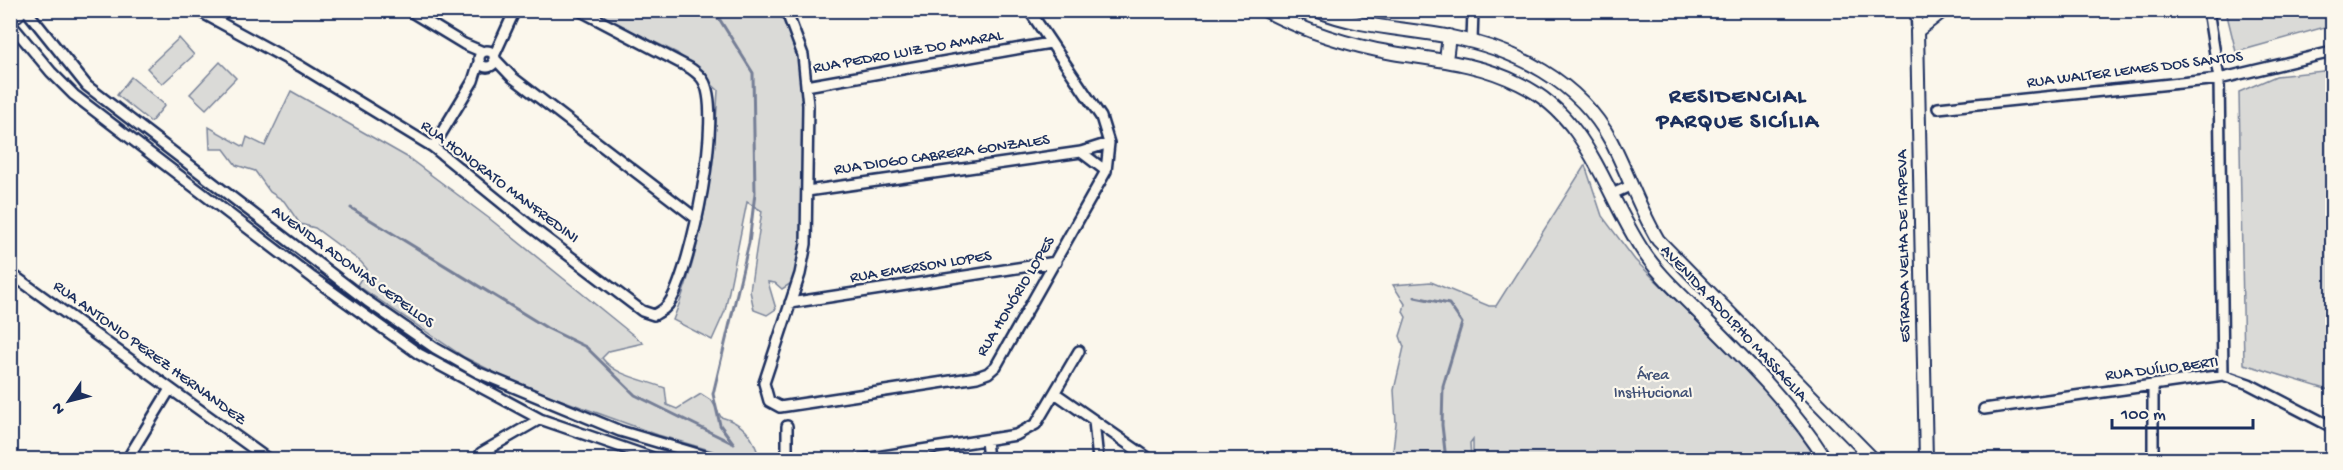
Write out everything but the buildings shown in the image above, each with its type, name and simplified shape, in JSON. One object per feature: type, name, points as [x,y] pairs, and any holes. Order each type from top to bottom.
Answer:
[{"type":"main road","points":[[10,22],[24,10]]},
{"type":"main road","name":"AVENIDA ADOLPHO MASSAGLIA","points":[[1264,10],[1298,27],[1346,43],[1488,69],[1521,84],[1550,102],[1586,142],[1642,250],[1662,275],[1781,397],[1826,459]]},
{"type":"main road","name":"AVENIDA ADOLPHO MASSAGLIA","points":[[1316,10],[1356,23],[1472,41],[1515,56],[1561,82],[1593,114],[1611,141],[1653,232],[1671,254],[1874,459]]},
{"type":"main road","points":[[1917,31],[1944,10]]},
{"type":"main road","name":"ESTRADA VELHA DE ITAPEVA","points":[[1917,31],[1924,457]]},
{"type":"main road","points":[[1446,60],[1449,36]]},
{"type":"street","name":"AVENIDA ADONIAS CEPELLOS","points":[[24,10],[87,86],[367,301],[435,348],[477,372],[531,395],[664,446],[706,458],[718,459]]},
{"type":"street","name":"RUA HONORATO MANFREDINI","points":[[197,10],[300,66],[433,147],[534,229],[642,311],[654,315],[663,310],[672,300],[697,219]]},
{"type":"street","points":[[408,10],[512,77],[697,219],[710,135],[709,104],[704,81],[690,68],[579,10]]},
{"type":"street","points":[[433,147],[515,10]]},
{"type":"street","points":[[786,10],[803,55],[806,86],[806,243],[800,274],[790,303]]},
{"type":"street","points":[[1029,10],[1101,117],[1109,143]]},
{"type":"street","points":[[1472,41],[1473,10]]},
{"type":"street","points":[[1916,10],[1917,31]]},
{"type":"street","points":[[2208,10],[2219,79],[2223,375]]},
{"type":"street","name":"AVENIDA ADONIAS CEPELLOS","points":[[10,22],[60,81],[116,128],[379,326],[455,376],[540,419],[657,459]]},
{"type":"street","points":[[26,41],[40,30]]},
{"type":"street","name":"RUA PEDRO LUIZ DO AMARAL","points":[[806,86],[1050,44]]},
{"type":"street","name":"RUA WALTER LEMES DOS SANTOS","points":[[1938,108],[2219,79],[2332,52]]},
{"type":"street","points":[[60,81],[73,70]]},
{"type":"street","name":"RUA DIOGO CABRERA GONZALES","points":[[807,191],[1081,152],[1109,143]]},
{"type":"street","name":"RUA HONÓRIO LOPES","points":[[790,303],[764,383],[770,400],[780,407],[988,373],[996,366],[1106,171],[1109,143]]},
{"type":"street","points":[[1081,152],[1106,171]]},
{"type":"street","points":[[1612,194],[1630,186]]},
{"type":"street","name":"RUA EMERSON LOPES","points":[[790,303],[1056,262]]},
{"type":"street","name":"RUA ANTONIO PEREZ HERNANDEZ","points":[[10,273],[269,459]]},
{"type":"street","points":[[858,459],[882,459],[1016,435],[1036,424],[1079,351]]},
{"type":"street","name":"RUA DUÍLIO BERTI","points":[[1984,409],[2223,375],[2249,384],[2332,428]]},
{"type":"street","points":[[2153,385],[2153,459]]},
{"type":"street","points":[[128,458],[170,389]]},
{"type":"street","points":[[1055,393],[1151,459]]},
{"type":"street","points":[[482,453],[540,419]]},
{"type":"street","points":[[1094,421],[1098,459]]},
{"type":"street","points":[[787,426],[787,459]]},
{"type":"street","points":[[986,440],[988,459]]},
{"type":"street","points":[[657,459],[664,446]]},
{"type":"green space","points":[[590,11],[782,11],[799,57],[804,103],[803,213],[800,254],[793,282],[782,289],[775,283],[768,282],[776,309],[767,315],[754,310],[750,291],[762,211],[747,202],[725,311],[712,340],[673,320],[692,264],[705,207],[714,149],[718,90],[677,53]]},
{"type":"green space","points":[[2226,11],[2332,11],[2332,25],[2236,52]]},
{"type":"green space","points":[[179,38],[194,55],[162,84],[147,68]]},
{"type":"green space","points":[[220,62],[236,78],[206,109],[190,94]]},
{"type":"green space","points":[[2332,70],[2332,391],[2244,364],[2239,92],[2276,76]]},
{"type":"green space","points":[[131,77],[165,105],[151,122],[117,95]]},
{"type":"green space","points":[[291,91],[407,157],[490,219],[643,343],[609,351],[602,358],[608,364],[631,377],[665,388],[667,405],[677,409],[701,394],[712,401],[721,417],[741,426],[746,431],[754,442],[759,457],[737,458],[658,435],[518,384],[464,357],[357,285],[367,269],[361,262],[315,228],[300,224],[284,201],[270,192],[255,171],[236,165],[224,149],[210,149],[209,127],[244,147],[247,137],[265,146]]},
{"type":"green space","name":"Área Institucional","points":[[1585,165],[1602,216],[1635,260],[1767,390],[1821,459],[1473,459],[1473,439],[1470,443],[1471,459],[1392,460],[1396,423],[1394,390],[1404,347],[1400,336],[1406,317],[1403,312],[1405,304],[1393,285],[1431,282],[1489,306],[1496,306]]},
{"type":"waterway","points":[[707,10],[720,20],[753,73],[755,193],[749,243],[713,394],[720,425],[734,444]]},
{"type":"waterway","points":[[351,208],[547,328],[586,347],[635,395],[732,443]]},
{"type":"waterway","points":[[1415,297],[1449,304],[1462,323],[1443,386],[1442,425],[1446,460]]},
{"type":"district","name":"RESIDENCIAL PARQUE SICÍLIA","points":[[1738,110]]}]
